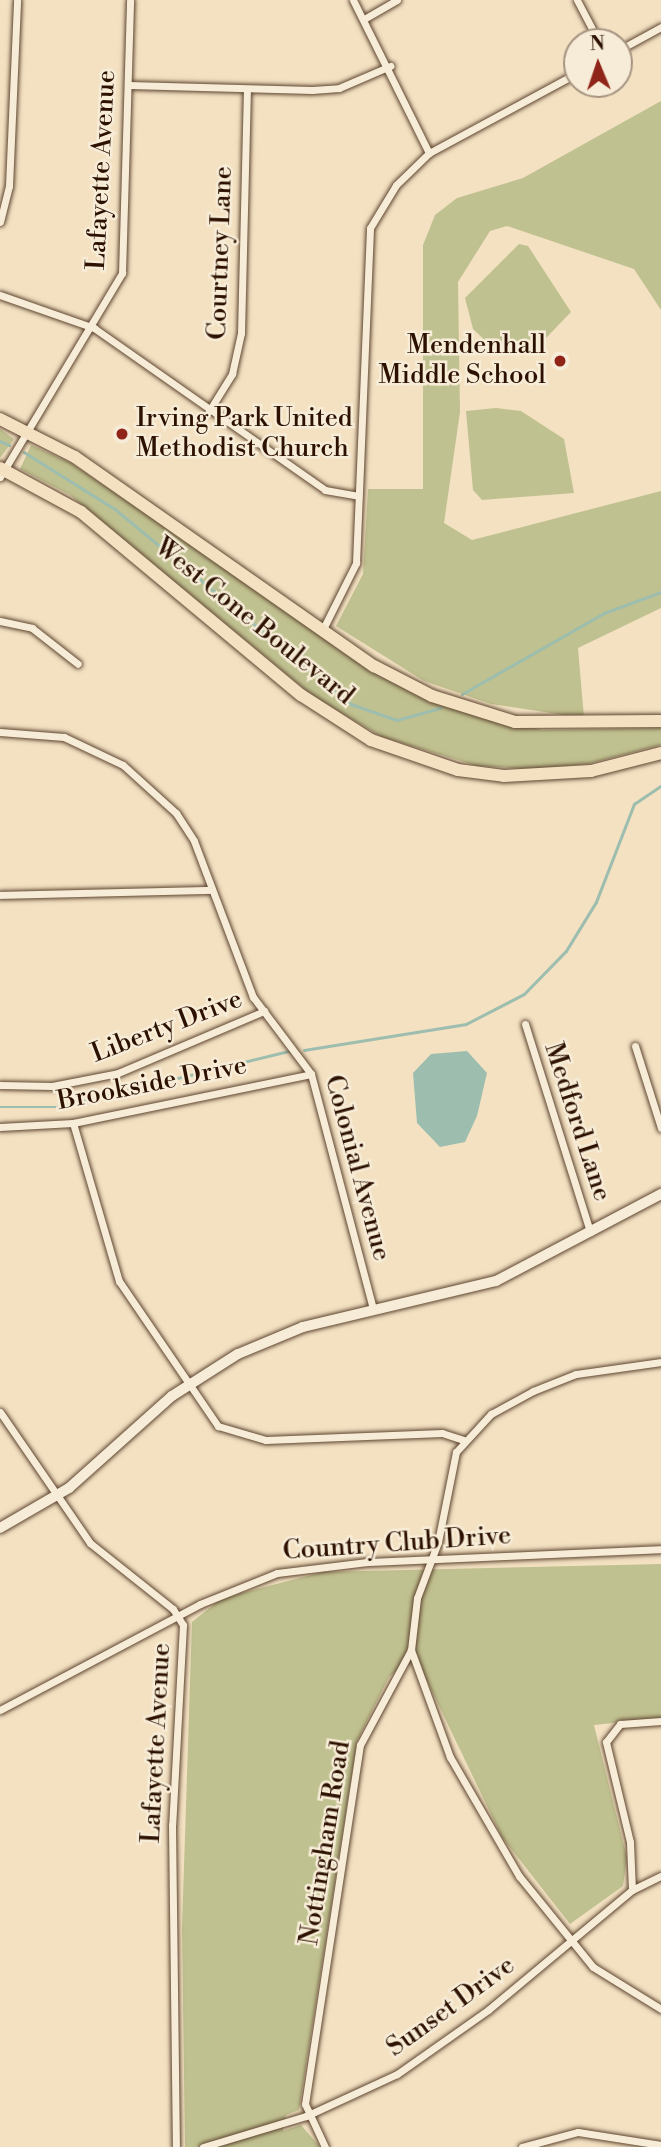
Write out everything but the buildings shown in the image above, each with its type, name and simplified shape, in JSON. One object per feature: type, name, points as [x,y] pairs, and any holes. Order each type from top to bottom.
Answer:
[{"type":"main road","name":"West Cone Boulevard","points":[[0,419],[30,430],[413,687],[515,722],[661,722]]},
{"type":"main road","name":"West Cone Boulevard","points":[[2,472],[81,512],[301,695],[381,745],[458,770],[504,776],[592,771],[661,752]]},
{"type":"street","points":[[0,222],[9,186],[17,0]]},
{"type":"street","name":"Lafayette Avenue","points":[[2,472],[94,328],[122,273],[130,0]]},
{"type":"street","points":[[353,0],[390,66],[429,153]]},
{"type":"street","points":[[364,19],[397,0]]},
{"type":"street","points":[[576,0],[591,28]]},
{"type":"street","points":[[633,42],[661,27]]},
{"type":"street","points":[[129,85],[247,90],[339,88],[390,66]]},
{"type":"street","points":[[323,629],[356,563],[370,228],[396,185],[429,153],[563,81]]},
{"type":"street","name":"Courtney Lane","points":[[209,411],[232,374],[241,333],[247,90]]},
{"type":"street","points":[[0,295],[94,328],[325,490],[358,496]]},
{"type":"street","points":[[0,621],[32,628],[78,664]]},
{"type":"street","name":"Colonial Avenue","points":[[0,732],[64,737],[123,765],[176,813],[194,841],[264,1011],[312,1074],[373,1308]]},
{"type":"street","points":[[0,895],[212,890]]},
{"type":"street","name":"Liberty Drive","points":[[0,1086],[52,1086],[118,1073],[264,1011]]},
{"type":"street","name":"Medford Lane","points":[[524,1024],[590,1232]]},
{"type":"street","points":[[635,1046],[661,1128]]},
{"type":"street","name":"Brookside Drive","points":[[0,1127],[73,1123],[312,1074]]},
{"type":"street","points":[[73,1123],[108,1257],[186,1387],[218,1426],[248,1438],[442,1433],[464,1440]]},
{"type":"street","points":[[0,1528],[56,1496],[186,1387],[282,1334],[373,1308],[496,1281],[661,1194]]},
{"type":"street","name":"Nottingham Road","points":[[306,2116],[360,1745],[411,1650],[428,1559],[464,1440],[491,1414],[533,1391],[576,1374],[661,1362]]},
{"type":"street","name":"Lafayette Avenue","points":[[0,1412],[56,1496],[114,1568],[178,1615],[183,1640],[172,1825],[176,2147]]},
{"type":"street","name":"Country Club Drive","points":[[0,1710],[178,1615],[277,1573],[428,1559],[661,1549]]},
{"type":"street","points":[[411,1650],[463,1783],[519,1876],[571,1940],[613,1983],[661,2009]]},
{"type":"street","points":[[632,1889],[630,1842],[606,1742],[620,1724],[661,1721]]},
{"type":"street","name":"Sunset Drive","points":[[203,2147],[306,2116],[434,2052],[632,1889],[661,1877]]},
{"type":"street","points":[[306,2116],[325,2147]]},
{"type":"street","points":[[522,2147],[578,2132],[661,2145]]},
{"type":"green space","points":[[661,101],[661,310],[634,269],[507,226],[490,231],[458,282],[460,412],[444,523],[472,540],[661,491],[661,608],[578,648],[584,718],[491,704],[424,681],[336,626],[363,574],[368,489],[423,489],[423,245],[435,215],[457,198],[523,178]]},
{"type":"green space","points":[[519,244],[528,246],[571,312],[546,338],[489,344],[473,329],[465,298]]},
{"type":"green space","points":[[496,408],[521,411],[564,439],[574,493],[482,500],[473,490],[466,411]]},
{"type":"green space","points":[[0,429],[14,439],[0,458]]},
{"type":"green space","points":[[31,445],[71,463],[410,692],[541,730],[661,728],[661,745],[587,764],[530,769],[478,766],[382,737],[313,696],[70,495],[20,469]]},
{"type":"green space","points":[[661,1564],[661,1718],[594,1725],[627,1858],[623,1886],[570,1924],[502,1837],[415,1656],[389,1677],[357,1741],[299,2110],[286,2115],[283,2131],[301,2125],[320,2147],[185,2147],[182,1928],[192,1622],[222,1598],[323,1572]]},
{"type":"shaded area","points":[[467,1051],[487,1073],[477,1116],[465,1142],[440,1147],[417,1123],[413,1073],[431,1054]]},
{"type":"waterway","points":[[0,441],[9,445]]},
{"type":"waterway","points":[[24,452],[115,509],[351,704],[397,720],[440,708]]},
{"type":"waterway","points":[[462,694],[604,613],[661,592]]},
{"type":"waterway","points":[[304,1050],[466,1024],[524,994],[566,951],[596,902],[634,804],[661,786]]},
{"type":"waterway","points":[[0,1107],[59,1107],[289,1051]]},
{"type":"place","name":"Mendenhall Middle School","points":[[560,361]]},
{"type":"place","name":"Irving Park United Methodist Church","points":[[122,434]]}]
